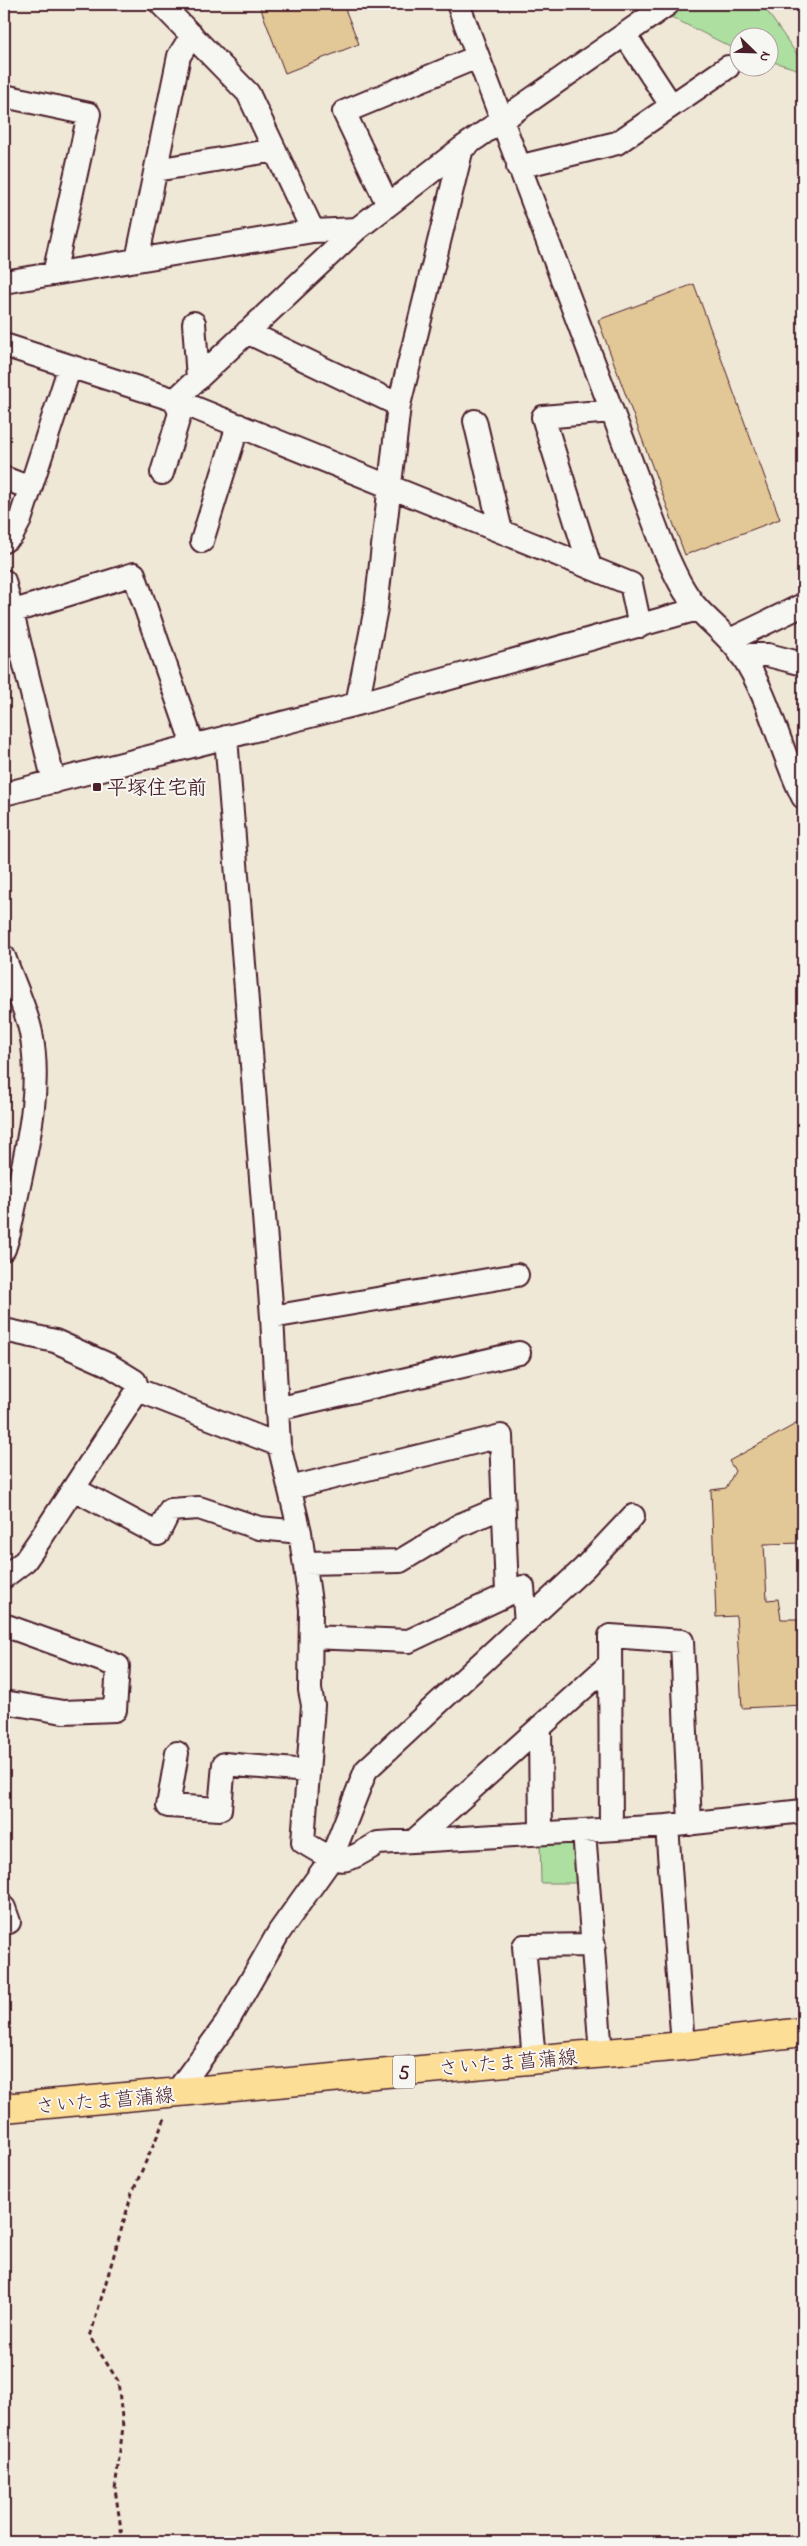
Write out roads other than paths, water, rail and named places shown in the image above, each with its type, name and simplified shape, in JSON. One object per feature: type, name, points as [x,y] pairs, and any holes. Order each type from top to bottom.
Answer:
[{"type":"main road","name":"さいたま菖蒲線","points":[[4,2108],[601,2054],[803,2032]]},
{"type":"street","points":[[161,4],[248,93],[313,231]]},
{"type":"street","points":[[458,4],[518,167],[675,575],[698,609],[736,647],[758,686],[803,797]]},
{"type":"street","points":[[175,400],[357,229],[462,148],[668,4]]},
{"type":"street","points":[[137,260],[179,56],[192,35]]},
{"type":"street","points":[[625,35],[671,106]]},
{"type":"street","points":[[388,205],[344,112],[477,57]]},
{"type":"street","points":[[518,167],[617,142],[728,67]]},
{"type":"street","points":[[4,96],[89,114],[54,274]]},
{"type":"street","points":[[357,704],[376,608],[399,405],[462,148]]},
{"type":"street","points":[[156,170],[275,150]]},
{"type":"street","points":[[4,282],[313,231],[357,229]]},
{"type":"street","points":[[194,324],[198,379]]},
{"type":"street","points":[[248,332],[399,405]]},
{"type":"street","points":[[4,345],[175,400],[391,485],[631,584],[640,626]]},
{"type":"street","points":[[4,541],[12,535],[20,520],[70,366]]},
{"type":"street","points":[[162,473],[180,413],[175,400]]},
{"type":"street","points":[[590,567],[543,417],[611,411]]},
{"type":"street","points":[[475,421],[501,531]]},
{"type":"street","points":[[202,541],[238,425]]},
{"type":"street","points":[[4,478],[30,488]]},
{"type":"street","points":[[11,626],[134,574],[193,745]]},
{"type":"street","points":[[4,581],[11,626],[54,782]]},
{"type":"street","points":[[736,647],[803,606]]},
{"type":"street","points":[[4,794],[357,704],[698,609]]},
{"type":"street","points":[[736,647],[803,664]]},
{"type":"street","points":[[226,737],[272,1317],[279,1445],[300,1532],[311,1609],[310,1690],[314,1705],[303,1842],[330,1859],[349,1861],[378,1843],[667,1826],[803,1812]]},
{"type":"street","points":[[4,958],[31,1032],[35,1066],[33,1110],[9,1233],[4,1249]]},
{"type":"street","points":[[272,1317],[517,1274]]},
{"type":"street","points":[[4,1330],[55,1341],[109,1365],[136,1381],[138,1390],[25,1561],[4,1577]]},
{"type":"street","points":[[277,1409],[519,1353]]},
{"type":"street","points":[[138,1390],[279,1445]]},
{"type":"street","points":[[290,1488],[501,1436],[507,1593]]},
{"type":"street","points":[[74,1489],[158,1534],[170,1510],[199,1508],[259,1528],[300,1532]]},
{"type":"street","points":[[305,1563],[400,1561],[460,1525],[503,1507]]},
{"type":"street","points":[[175,2094],[226,2024],[279,1932],[330,1859],[366,1770],[584,1568],[633,1516]]},
{"type":"street","points":[[311,1637],[408,1641],[523,1587],[526,1623]]},
{"type":"street","points":[[4,1625],[118,1666],[115,1710],[63,1712],[4,1702]]},
{"type":"street","points":[[610,1829],[610,1636],[682,1641],[690,1824]]},
{"type":"street","points":[[414,1841],[610,1664]]},
{"type":"street","points":[[540,1727],[541,1833]]},
{"type":"street","points":[[177,1754],[168,1806],[220,1809],[224,1764],[308,1771]]},
{"type":"street","points":[[667,1826],[683,2046]]},
{"type":"street","points":[[584,1831],[601,2054]]},
{"type":"street","points":[[534,2060],[524,1946],[594,1945]]},
{"type":"place","name":"平塚住宅前","points":[[97,787]]}]
